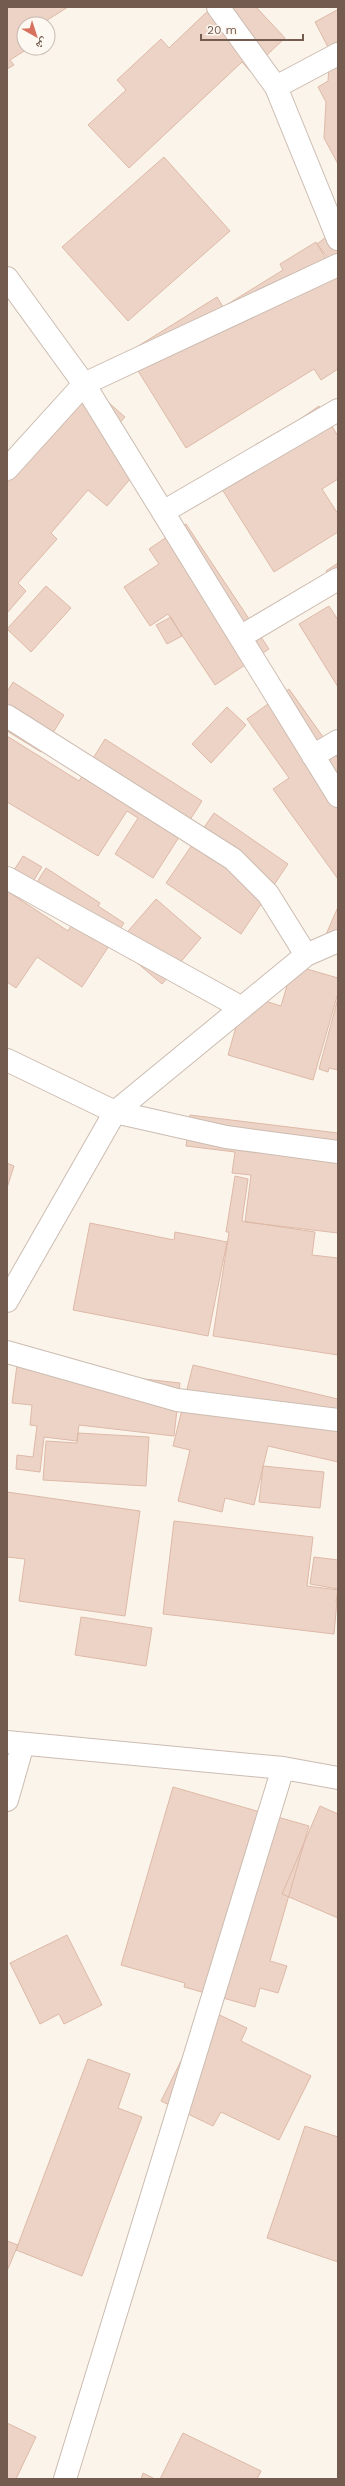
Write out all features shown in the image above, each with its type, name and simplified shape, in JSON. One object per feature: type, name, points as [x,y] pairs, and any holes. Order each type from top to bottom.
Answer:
[{"type":"street","points":[[218,7],[276,87],[338,239]]},
{"type":"street","points":[[276,87],[338,54]]},
{"type":"street","points":[[7,470],[84,384],[338,266]]},
{"type":"street","points":[[7,278],[84,384],[338,796]]},
{"type":"street","points":[[163,512],[338,410]]},
{"type":"street","points":[[240,637],[338,579]]},
{"type":"street","points":[[7,716],[233,859],[268,894],[306,955]]},
{"type":"street","points":[[313,756],[338,741]]},
{"type":"street","points":[[7,878],[242,1008]]},
{"type":"street","points":[[7,1302],[115,1112],[306,955],[338,941]]},
{"type":"street","points":[[7,1060],[115,1112],[226,1136],[338,1152]]},
{"type":"street","points":[[7,1352],[176,1400],[338,1420]]},
{"type":"street","points":[[7,1800],[15,1743],[283,1768],[338,1778]]},
{"type":"street","points":[[65,2479],[283,1768]]},
{"type":"building","points":[[7,7],[68,7],[54,16],[16,16],[16,56],[10,60],[14,65],[7,69]]},
{"type":"building","points":[[212,7],[256,7],[285,38],[250,71],[242,62],[129,168],[88,125],[126,90],[117,80],[161,39],[169,48]]},
{"type":"building","points":[[337,10],[338,164],[324,138],[326,102],[318,87],[328,81],[330,51],[315,22]]},
{"type":"building","points":[[164,157],[230,231],[128,321],[62,247]]},
{"type":"building","points":[[338,228],[338,271],[317,244]]},
{"type":"building","points":[[316,242],[338,279],[338,369],[321,380],[314,369],[186,448],[127,353],[217,297],[223,307],[283,270],[280,264]]},
{"type":"building","points":[[91,387],[125,417],[110,434],[143,464],[107,506],[88,490],[51,533],[57,539],[18,583],[26,591],[7,613],[7,484]]},
{"type":"building","points":[[319,406],[338,436],[338,479],[322,489],[338,514],[338,532],[274,572],[215,478]]},
{"type":"building","points":[[186,524],[269,649],[215,685],[168,614],[150,626],[124,587],[159,564],[149,549]]},
{"type":"building","points":[[338,563],[338,589],[326,571]]},
{"type":"building","points":[[46,586],[71,608],[31,652],[7,629]]},
{"type":"building","points":[[329,606],[338,620],[338,687],[299,624]]},
{"type":"building","points":[[171,617],[182,636],[167,644],[156,625]]},
{"type":"building","points":[[13,682],[64,715],[41,752],[7,731],[7,692]]},
{"type":"building","points":[[289,689],[338,758],[338,879],[273,789],[289,778],[247,719]]},
{"type":"building","points":[[227,707],[246,725],[211,763],[192,744]]},
{"type":"building","points":[[7,736],[79,781],[105,739],[202,801],[153,878],[115,854],[138,818],[127,811],[98,856],[7,802]]},
{"type":"building","points":[[214,813],[288,864],[241,934],[166,883]]},
{"type":"building","points":[[23,856],[42,867],[22,899],[7,890],[7,881]]},
{"type":"building","points":[[46,868],[100,903],[98,906],[124,923],[82,987],[37,957],[16,988],[7,982],[7,891],[68,931],[74,921],[30,893]]},
{"type":"building","points":[[156,899],[201,938],[162,984],[116,945]]},
{"type":"building","points":[[338,907],[338,945],[324,939]]},
{"type":"building","points":[[293,965],[338,978],[338,993],[313,1080],[228,1055],[245,995],[281,1006]]},
{"type":"building","points":[[338,998],[338,1070],[329,1068],[328,1072],[319,1069]]},
{"type":"building","points":[[190,1115],[338,1133],[338,1233],[245,1222],[251,1175],[232,1173],[235,1152],[186,1146]]},
{"type":"building","points":[[7,1163],[14,1166],[7,1188]]},
{"type":"building","points":[[235,1176],[248,1179],[242,1221],[315,1232],[312,1255],[338,1258],[338,1355],[213,1336],[229,1232],[226,1232]]},
{"type":"building","points":[[90,1223],[174,1240],[175,1232],[227,1242],[208,1336],[73,1310]]},
{"type":"building","points":[[17,1365],[180,1383],[174,1436],[79,1425],[77,1441],[44,1437],[40,1472],[16,1469],[17,1455],[33,1457],[37,1426],[30,1425],[32,1405],[12,1403]]},
{"type":"building","points":[[193,1365],[338,1399],[338,1462],[268,1446],[254,1505],[225,1498],[222,1512],[178,1501],[190,1450],[173,1446]]},
{"type":"building","points":[[78,1433],[149,1437],[146,1486],[43,1480],[46,1441],[77,1443]]},
{"type":"building","points":[[263,1466],[324,1472],[320,1508],[259,1502]]},
{"type":"building","points":[[7,1492],[140,1511],[125,1616],[19,1601],[25,1559],[7,1557]]},
{"type":"building","points":[[174,1521],[313,1537],[307,1586],[338,1590],[334,1634],[163,1614]]},
{"type":"building","points":[[314,1557],[338,1560],[338,1589],[310,1584]]},
{"type":"building","points":[[338,1589],[338,1603],[336,1602]]},
{"type":"building","points":[[81,1617],[152,1628],[146,1666],[75,1655]]},
{"type":"building","points":[[173,1787],[309,1826],[270,1961],[287,1966],[278,1993],[260,1988],[255,2007],[184,1987],[185,1983],[121,1965]]},
{"type":"building","points":[[320,1806],[338,1814],[338,1918],[282,1894]]},
{"type":"building","points":[[67,1935],[102,2005],[64,2024],[59,2014],[40,2024],[10,1963]]},
{"type":"building","points":[[207,2009],[247,2028],[241,2041],[311,2076],[279,2140],[221,2112],[213,2126],[161,2101]]},
{"type":"building","points":[[88,2059],[130,2074],[118,2108],[142,2117],[82,2276],[16,2250]]},
{"type":"building","points":[[305,2126],[338,2137],[338,2262],[267,2238]]},
{"type":"building","points":[[7,2241],[18,2245],[7,2271]]},
{"type":"building","points":[[7,2423],[36,2437],[16,2479],[7,2479]]},
{"type":"building","points":[[183,2433],[261,2471],[257,2479],[160,2479]]},
{"type":"building","points":[[143,2473],[155,2479],[141,2479]]}]
